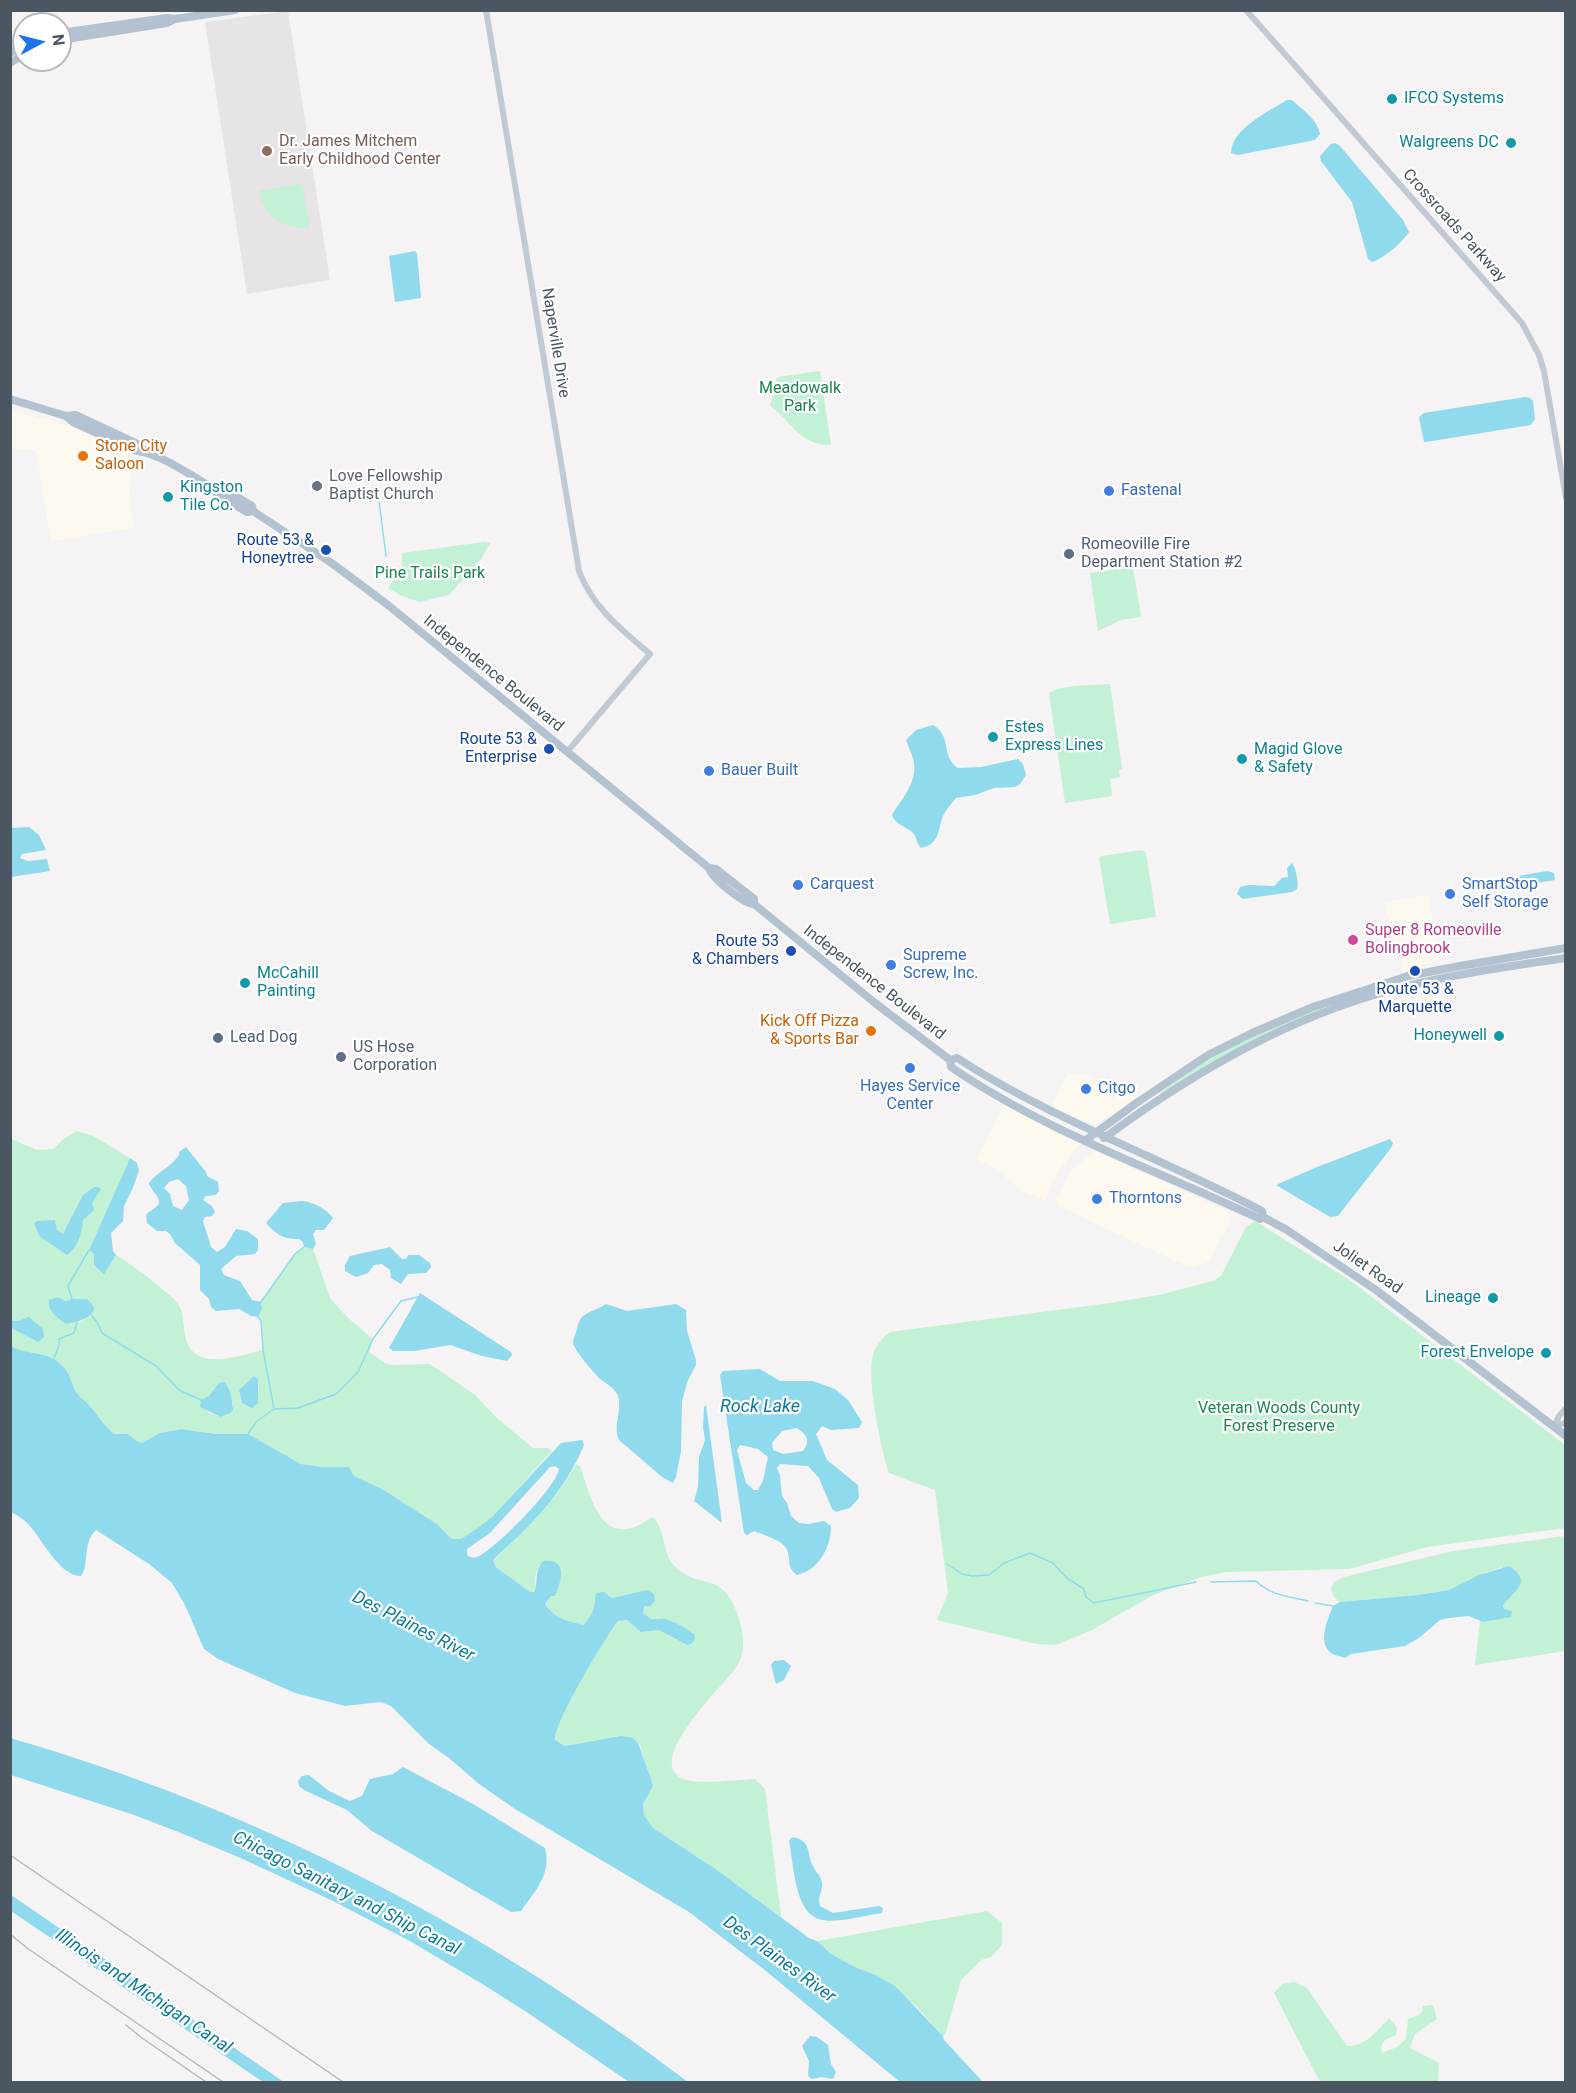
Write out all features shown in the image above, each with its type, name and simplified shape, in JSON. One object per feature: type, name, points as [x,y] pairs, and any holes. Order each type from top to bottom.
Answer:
[{"type":"main road","points":[[72,31],[235,10]]},
{"type":"main road","points":[[72,38],[167,23],[175,19]]},
{"type":"main road","name":"Independence Boulevard","points":[[10,399],[66,416],[73,422],[137,451],[146,452],[214,489],[217,494],[247,512],[253,511],[373,594],[709,867],[716,869],[753,899],[754,904],[875,1004],[950,1060],[951,1067],[1023,1110],[1095,1144]]},
{"type":"main road","points":[[1086,1140],[1208,1055],[1313,1007],[1408,976],[1566,948]]},
{"type":"main road","points":[[1095,1144],[1202,1071],[1256,1042],[1320,1014],[1376,994],[1457,974],[1566,958]]},
{"type":"main road","name":"Independence Boulevard","points":[[950,1060],[957,1058],[1027,1099],[1096,1132]]},
{"type":"main road","name":"Joliet Road","points":[[1096,1132],[1262,1211],[1263,1216],[1376,1290],[1566,1436]]},
{"type":"main road","name":"Joliet Road","points":[[1095,1144],[1260,1219],[1263,1216]]},
{"type":"street","name":"Naperville Drive","points":[[486,10],[579,571],[593,600],[608,618],[650,654],[567,752]]},
{"type":"street","name":"Crossroads Parkway","points":[[1246,10],[1522,323],[1539,355],[1544,371],[1566,498]]},
{"type":"street","points":[[1554,1427],[1566,1408]]},
{"type":"street","points":[[1554,1427],[1566,1422]]},
{"type":"shaded area","name":"Dr. James Mitchem Early Childhood Center","points":[[288,11],[330,280],[247,294],[205,22]]},
{"type":"shaded area","points":[[11,410],[69,426],[134,457],[129,492],[134,528],[51,541],[36,450],[11,449]]},
{"type":"shaded area","points":[[1428,895],[1440,959],[1403,971],[1384,902]]},
{"type":"shaded area","points":[[1082,1073],[1138,1096],[1095,1125],[1052,1107],[1067,1075]]},
{"type":"shaded area","points":[[1006,1101],[1084,1141],[1072,1152],[1058,1173],[1045,1201],[1020,1190],[997,1169],[977,1159]]},
{"type":"shaded area","points":[[1093,1152],[1227,1211],[1229,1225],[1208,1262],[1194,1268],[1186,1266],[1058,1206],[1056,1198],[1073,1169]]},
{"type":"green space","points":[[302,183],[310,227],[292,227],[270,214],[265,208],[259,191]]},
{"type":"green space","name":"Meadowalk Park","points":[[820,371],[831,445],[820,444],[804,437],[770,406],[777,377]]},
{"type":"green space","name":"Pine Trails Park","points":[[490,543],[481,559],[449,595],[420,602],[388,588],[402,568],[402,553]]},
{"type":"green space","points":[[1133,567],[1141,617],[1121,620],[1098,631],[1090,573]]},
{"type":"green space","points":[[1110,684],[1122,769],[1119,770],[1120,777],[1110,779],[1112,796],[1065,803],[1049,693],[1070,687]]},
{"type":"green space","points":[[1142,850],[1146,853],[1156,917],[1110,924],[1099,858]]},
{"type":"green space","points":[[1364,993],[1266,1033],[1158,1095],[1203,1061],[1246,1038],[1285,1021]]},
{"type":"green space","points":[[77,1131],[93,1136],[130,1158],[89,1250],[94,1254],[94,1265],[104,1273],[116,1255],[169,1295],[180,1307],[186,1339],[191,1349],[198,1355],[208,1359],[219,1359],[263,1350],[261,1321],[258,1317],[262,1309],[261,1302],[295,1254],[304,1247],[313,1249],[330,1298],[348,1318],[373,1339],[369,1352],[392,1365],[430,1364],[475,1395],[498,1419],[533,1448],[548,1448],[552,1451],[492,1517],[461,1539],[452,1539],[437,1524],[382,1489],[354,1476],[323,1467],[301,1464],[248,1434],[215,1434],[181,1429],[160,1433],[142,1443],[128,1434],[114,1434],[78,1395],[63,1366],[47,1356],[11,1345],[11,1328],[37,1341],[19,1321],[11,1321],[11,1139],[37,1150],[54,1149],[62,1140]],"holes":[[[87,1192],[92,1203],[83,1220],[81,1234],[39,1236],[34,1225],[38,1221],[63,1234]],[[58,1297],[65,1301],[72,1299],[91,1315],[80,1322],[66,1324]],[[254,1376],[259,1388],[257,1396],[242,1403],[239,1390]],[[228,1385],[233,1406],[222,1417],[209,1413],[201,1401]]]},
{"type":"green space","name":"Veteran Woods County Forest Preserve","points":[[1255,1221],[1351,1281],[1565,1445],[1565,1528],[1427,1547],[1349,1569],[1226,1572],[1201,1577],[1153,1595],[1092,1630],[1056,1645],[1037,1644],[937,1620],[948,1593],[935,1490],[889,1473],[882,1448],[871,1380],[873,1355],[880,1342],[890,1332],[1110,1303],[1159,1295],[1213,1281],[1221,1276],[1246,1227]]},
{"type":"green space","points":[[576,1464],[580,1466],[596,1510],[610,1526],[620,1529],[632,1528],[653,1517],[660,1527],[666,1552],[676,1568],[686,1575],[722,1589],[736,1609],[743,1640],[740,1659],[734,1670],[688,1725],[672,1759],[674,1772],[686,1780],[710,1782],[755,1779],[765,1789],[781,1917],[717,1870],[653,1828],[644,1815],[643,1804],[653,1786],[639,1743],[621,1736],[565,1746],[555,1740],[571,1699],[618,1621],[627,1620],[641,1632],[659,1630],[687,1645],[659,1617],[651,1619],[643,1613],[646,1606],[626,1595],[612,1598],[604,1592],[584,1626],[562,1619],[549,1609],[545,1604],[551,1596],[537,1569],[536,1588],[534,1592],[530,1592],[496,1567],[493,1561],[549,1503]]},
{"type":"green space","points":[[1565,1536],[1565,1651],[1475,1665],[1480,1621],[1502,1618],[1504,1587],[1502,1567],[1479,1575],[1449,1590],[1418,1595],[1340,1602],[1334,1597],[1331,1588],[1334,1582],[1344,1577],[1453,1551]]},
{"type":"green space","points":[[987,1911],[1002,1923],[1002,1945],[991,1957],[981,1960],[961,1980],[943,2036],[916,2006],[876,1975],[831,1954],[817,1941]]},
{"type":"green space","points":[[1294,1982],[1307,1988],[1347,2046],[1365,2041],[1389,2018],[1397,2028],[1396,2035],[1385,2040],[1381,2046],[1382,2053],[1397,2047],[1406,2039],[1408,2019],[1419,2015],[1423,2006],[1433,2005],[1437,2019],[1415,2034],[1410,2048],[1439,2063],[1438,2082],[1320,2082],[1274,1993],[1282,1984]]},
{"type":"water","points":[[1287,100],[1292,100],[1316,124],[1320,134],[1315,140],[1238,155],[1231,153],[1233,144],[1244,128]]},
{"type":"water","points":[[1335,143],[1403,220],[1409,232],[1392,250],[1372,262],[1368,259],[1352,202],[1321,161],[1320,156],[1331,144]]},
{"type":"water","points":[[415,251],[421,298],[395,302],[389,256]]},
{"type":"water","points":[[1525,397],[1533,401],[1535,419],[1531,425],[1424,442],[1419,417],[1424,413]]},
{"type":"water","points":[[933,725],[943,735],[949,758],[958,768],[981,767],[1018,759],[1023,764],[1026,775],[1015,787],[994,788],[975,795],[956,798],[944,814],[935,839],[921,848],[913,833],[897,822],[892,815],[909,788],[914,774],[913,758],[906,740],[916,730]]},
{"type":"water","points":[[29,827],[39,835],[46,850],[22,854],[20,858],[28,861],[47,859],[50,871],[11,877],[11,828]]},
{"type":"water","points":[[1292,863],[1298,884],[1297,889],[1292,892],[1243,899],[1237,894],[1240,887],[1249,885],[1274,886],[1282,878],[1288,877],[1287,868]]},
{"type":"water","points":[[1547,871],[1554,873],[1555,880],[1498,889],[1491,886],[1495,880]]},
{"type":"water","points":[[1390,1139],[1393,1143],[1391,1148],[1338,1216],[1330,1217],[1276,1185],[1317,1167]]},
{"type":"water","points":[[186,1147],[207,1176],[218,1182],[219,1191],[216,1195],[206,1196],[203,1200],[212,1206],[215,1212],[212,1216],[205,1217],[203,1221],[211,1247],[217,1252],[225,1247],[236,1229],[247,1231],[258,1239],[258,1250],[255,1254],[236,1256],[221,1269],[224,1275],[240,1281],[252,1300],[261,1302],[262,1309],[258,1317],[239,1309],[216,1311],[211,1307],[209,1299],[200,1290],[200,1265],[175,1243],[170,1234],[166,1231],[157,1231],[147,1223],[146,1215],[159,1203],[149,1183],[179,1155],[179,1152]],"holes":[[[178,1179],[186,1186],[189,1200],[182,1210],[173,1206],[170,1194],[164,1188],[169,1182]]]},
{"type":"water","points":[[130,1158],[137,1163],[139,1170],[124,1206],[123,1221],[111,1233],[113,1251],[116,1255],[104,1274],[94,1265],[94,1254],[89,1250]]},
{"type":"water","points":[[94,1187],[101,1189],[92,1203],[94,1210],[83,1220],[79,1239],[71,1252],[67,1255],[39,1236],[34,1224],[37,1221],[55,1220],[57,1230],[63,1234],[83,1195]]},
{"type":"water","points":[[301,1201],[318,1206],[333,1218],[324,1230],[316,1230],[313,1234],[316,1244],[313,1249],[304,1247],[303,1242],[299,1239],[281,1236],[266,1223],[283,1203]]},
{"type":"water","points":[[390,1247],[402,1259],[406,1259],[408,1255],[419,1255],[430,1263],[431,1267],[426,1273],[408,1274],[401,1284],[391,1278],[390,1270],[382,1264],[374,1265],[368,1273],[356,1277],[345,1271],[345,1265],[350,1256]]},
{"type":"water","points":[[420,1293],[511,1352],[512,1355],[507,1361],[482,1356],[450,1345],[415,1351],[393,1351],[389,1348]]},
{"type":"water","points":[[58,1297],[65,1301],[87,1299],[93,1305],[94,1310],[85,1318],[66,1324],[50,1308],[49,1300]]},
{"type":"water","points":[[606,1304],[627,1311],[676,1304],[686,1310],[687,1331],[696,1365],[688,1380],[682,1401],[681,1451],[673,1483],[662,1477],[619,1440],[617,1394],[597,1376],[574,1346],[573,1339],[584,1315]]},
{"type":"water","points":[[29,1317],[43,1329],[44,1337],[38,1342],[11,1328],[11,1321]]},
{"type":"water","name":"Des Plaines River","points":[[10,1345],[47,1356],[63,1366],[78,1395],[114,1434],[128,1434],[142,1443],[160,1433],[181,1429],[215,1434],[248,1434],[301,1464],[349,1467],[354,1476],[382,1489],[437,1524],[452,1539],[461,1539],[492,1517],[561,1443],[582,1440],[584,1445],[576,1463],[556,1494],[521,1534],[493,1560],[496,1567],[530,1592],[534,1592],[538,1570],[543,1561],[556,1563],[561,1571],[560,1583],[555,1596],[551,1596],[545,1604],[557,1616],[584,1625],[595,1605],[597,1593],[604,1592],[612,1598],[648,1590],[654,1594],[655,1601],[650,1606],[645,1606],[643,1613],[651,1619],[668,1620],[679,1625],[694,1634],[695,1639],[687,1645],[659,1630],[641,1632],[627,1620],[618,1621],[571,1699],[555,1740],[565,1746],[621,1736],[633,1738],[638,1743],[653,1786],[643,1804],[644,1815],[653,1828],[717,1870],[809,1938],[817,1941],[831,1954],[896,1987],[983,2082],[900,2082],[766,1971],[689,1912],[515,1809],[429,1744],[391,1706],[381,1702],[345,1706],[295,1693],[218,1659],[204,1649],[185,1605],[172,1583],[149,1564],[96,1530],[87,1547],[84,1571],[81,1576],[74,1575],[66,1571],[52,1557],[28,1524],[11,1512]],"holes":[[[555,1466],[559,1469],[537,1503],[511,1530],[479,1556],[474,1558],[467,1555],[467,1549],[490,1533],[550,1467]]]},
{"type":"water","name":"Rock Lake","points":[[760,1369],[780,1381],[813,1381],[835,1389],[848,1400],[862,1422],[859,1428],[831,1430],[822,1426],[816,1434],[827,1460],[858,1485],[859,1498],[850,1508],[836,1512],[832,1509],[819,1478],[808,1466],[780,1464],[777,1468],[782,1496],[791,1516],[799,1523],[824,1521],[831,1526],[826,1549],[817,1563],[805,1572],[797,1575],[793,1572],[788,1552],[780,1542],[754,1531],[747,1535],[744,1533],[720,1375],[723,1371]],"holes":[[[797,1428],[807,1438],[803,1451],[783,1454],[773,1450],[772,1443],[782,1431]],[[740,1445],[758,1449],[768,1457],[763,1481],[758,1490],[754,1490],[746,1483],[737,1450]]]},
{"type":"water","points":[[254,1376],[258,1379],[258,1403],[252,1408],[242,1403],[239,1390]]},
{"type":"water","points":[[224,1382],[230,1391],[233,1410],[221,1417],[200,1407],[201,1400],[209,1396],[219,1383]]},
{"type":"water","points":[[706,1405],[722,1523],[694,1501],[698,1487],[699,1457],[705,1440],[703,1428]]},
{"type":"water","points":[[1509,1566],[1517,1572],[1521,1582],[1503,1606],[1504,1609],[1512,1611],[1511,1617],[1483,1622],[1469,1616],[1440,1620],[1419,1638],[1405,1646],[1351,1654],[1345,1658],[1333,1654],[1327,1648],[1324,1637],[1326,1624],[1333,1606],[1340,1602],[1449,1590],[1479,1575]]},
{"type":"water","points":[[784,1660],[791,1666],[784,1680],[776,1684],[771,1665],[774,1661]]},
{"type":"water","name":"Chicago Sanitary and Ship Canal","points":[[10,1738],[101,1767],[191,1800],[279,1837],[366,1879],[450,1924],[531,1973],[611,2026],[688,2082],[629,2082],[484,1985],[408,1940],[333,1901],[181,1833],[134,1815],[11,1775]]},
{"type":"water","points":[[403,1767],[473,1804],[545,1848],[546,1866],[541,1882],[521,1911],[511,1912],[372,1831],[347,1810],[304,1790],[299,1786],[298,1781],[302,1776],[309,1775],[329,1791],[350,1801],[362,1796],[370,1779],[393,1774]]},
{"type":"water","points":[[792,1837],[806,1844],[811,1861],[820,1878],[822,1886],[820,1906],[833,1913],[879,1906],[883,1908],[882,1913],[834,1921],[813,1916],[805,1907],[799,1893],[789,1841]]},
{"type":"water","name":"Illinois and Michigan Canal","points":[[11,1895],[284,2082],[263,2082],[11,1911]]},
{"type":"water","points":[[810,2036],[817,2037],[828,2045],[831,2064],[836,2072],[833,2079],[821,2077],[812,2079],[808,2076],[809,2061],[802,2046]]},
{"type":"waterway","points":[[379,501],[386,556]]},
{"type":"waterway","points":[[261,1302],[295,1254],[304,1247]]},
{"type":"waterway","points":[[72,1299],[68,1286],[89,1250]]},
{"type":"waterway","points":[[248,1434],[256,1422],[274,1409],[298,1408],[336,1394],[358,1372],[373,1339],[401,1301],[418,1297]]},
{"type":"waterway","points":[[91,1315],[102,1333],[156,1366],[179,1390],[201,1400]]},
{"type":"waterway","points":[[258,1317],[261,1321],[263,1350],[274,1409]]},
{"type":"waterway","points":[[54,1358],[59,1339],[74,1333],[77,1322]]},
{"type":"waterway","points":[[947,1564],[962,1574],[989,1575],[1004,1563],[1030,1553],[1053,1563],[1067,1578],[1084,1589],[1086,1597],[1094,1603],[1196,1582]]},
{"type":"waterway","points":[[1211,1582],[1256,1581],[1274,1593],[1308,1601]]},
{"type":"waterway","points":[[1315,1603],[1333,1606]]},
{"type":"railway","points":[[10,1855],[343,2082]]},
{"type":"railway","points":[[10,1934],[223,2082]]},
{"type":"railway","points":[[126,2025],[206,2082]]},
{"type":"place","name":"IFCO Systems","points":[[1392,99]]},
{"type":"place","name":"Walgreens DC","points":[[1511,143]]},
{"type":"place","name":"Dr. James Mitchem Early Childhood Center","points":[[267,151]]},
{"type":"place","name":"Stone City Saloon","points":[[83,456]]},
{"type":"place","name":"Love Fellowship Baptist Church","points":[[317,486]]},
{"type":"place","name":"Fastenal","points":[[1109,491]]},
{"type":"place","name":"Kingston Tile Co.","points":[[168,497]]},
{"type":"place","name":"Route 53 & Honeytree","points":[[326,550]]},
{"type":"place","name":"Romeoville Fire Department Station #2","points":[[1069,554]]},
{"type":"place","name":"Estes Express Lines","points":[[993,737]]},
{"type":"place","name":"Route 53 & Enterprise","points":[[549,749]]},
{"type":"place","name":"Magid Glove & Safety","points":[[1242,759]]},
{"type":"place","name":"Bauer Built","points":[[709,771]]},
{"type":"place","name":"Carquest","points":[[798,885]]},
{"type":"place","name":"SmartStop Self Storage","points":[[1450,894]]},
{"type":"place","name":"Super 8 Romeoville Bolingbrook","points":[[1353,940]]},
{"type":"place","name":"Route 53 & Chambers","points":[[791,951]]},
{"type":"place","name":"Supreme Screw, Inc.","points":[[891,965]]},
{"type":"place","name":"Route 53 & Marquette","points":[[1415,971]]},
{"type":"place","name":"McCahill Painting","points":[[245,983]]},
{"type":"place","name":"Kick Off Pizza & Sports Bar","points":[[871,1031]]},
{"type":"place","name":"Honeywell","points":[[1499,1036]]},
{"type":"place","name":"Lead Dog","points":[[218,1038]]},
{"type":"place","name":"US Hose Corporation","points":[[341,1057]]},
{"type":"place","name":"Hayes Service Center","points":[[910,1068]]},
{"type":"place","name":"Citgo","points":[[1086,1089]]},
{"type":"place","name":"Thorntons","points":[[1097,1199]]},
{"type":"place","name":"Lineage","points":[[1493,1298]]},
{"type":"place","name":"Forest Envelope","points":[[1546,1353]]}]
